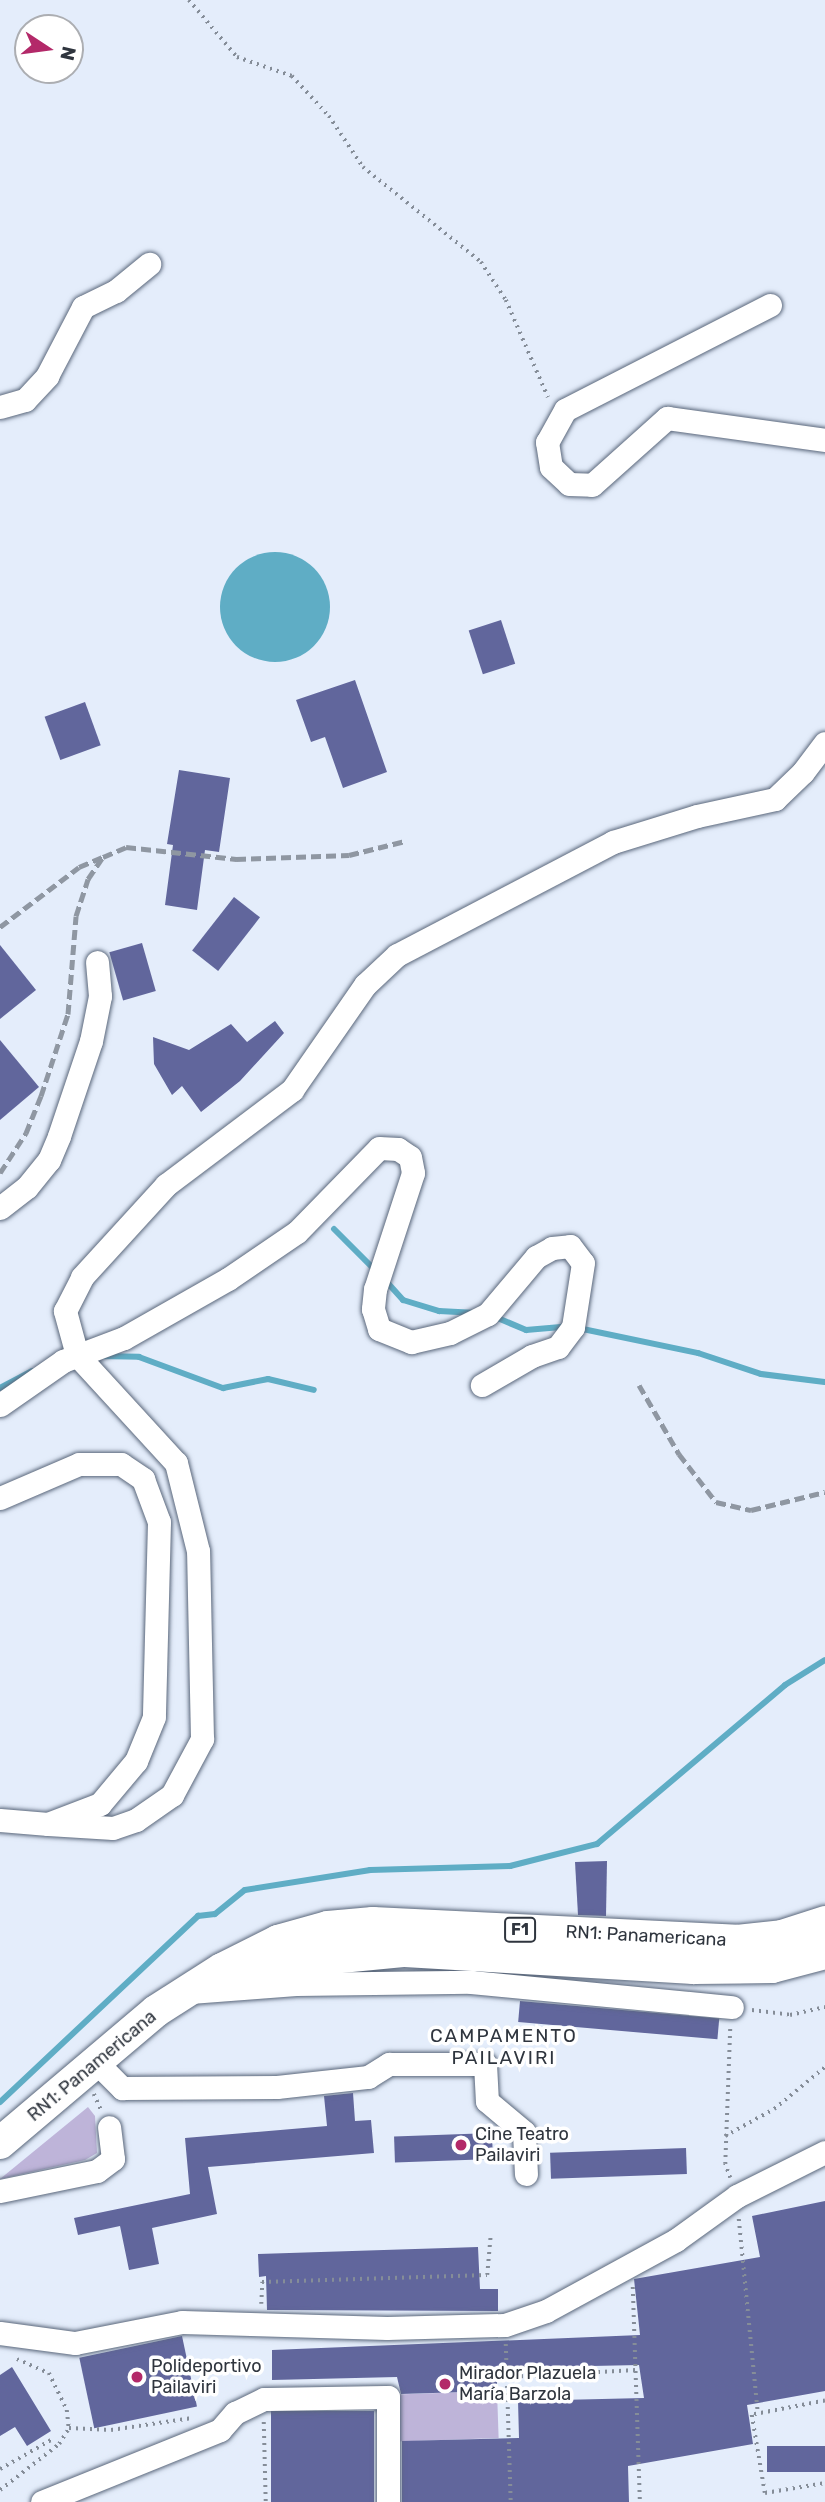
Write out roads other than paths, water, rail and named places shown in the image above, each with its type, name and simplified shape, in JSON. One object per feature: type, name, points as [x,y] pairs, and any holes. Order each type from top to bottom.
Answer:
[{"type":"highway","name":"RN1: Panamericana","points":[[0,2143],[89,2065],[187,1992],[222,1969],[278,1941],[328,1927],[373,1923],[737,1941],[782,1936],[825,1922]]},
{"type":"highway","name":"RN1: Panamericana","points":[[222,1969],[405,1951],[694,1968],[772,1968],[825,1953]]},
{"type":"street","points":[[0,407],[25,400],[47,376],[83,307],[116,291],[149,264]]},
{"type":"street","points":[[770,305],[622,377],[565,410],[547,442],[551,467],[569,484],[592,485],[667,418],[825,440]]},
{"type":"street","points":[[0,1820],[113,1828],[136,1820],[172,1795],[202,1739],[198,1551],[176,1463],[77,1355],[65,1311],[82,1277],[166,1185],[292,1090],[365,985],[397,955],[613,842],[697,816],[775,799],[803,772],[825,743]]},
{"type":"street","points":[[0,1208],[41,1169],[59,1136],[91,1041],[100,996],[97,962]]},
{"type":"street","points":[[0,1405],[77,1355],[124,1338],[228,1279],[297,1232],[379,1148],[398,1149],[410,1157],[413,1173],[375,1289],[373,1309],[379,1329],[411,1342],[450,1333],[488,1314],[536,1257],[552,1248],[570,1246],[583,1263],[573,1327],[558,1347],[532,1356],[482,1385]]},
{"type":"street","points":[[0,1498],[79,1464],[121,1464],[143,1479],[159,1522],[154,1717],[136,1761],[100,1804],[48,1824]]},
{"type":"street","points":[[187,1992],[296,1984],[471,1982],[732,2007]]},
{"type":"street","points":[[89,2065],[122,2088],[277,2087],[368,2077],[389,2064],[485,2064],[486,2101],[524,2132],[526,2174]]},
{"type":"street","points":[[0,2191],[97,2171],[113,2159],[109,2127]]},
{"type":"street","points":[[2,2333],[75,2343],[182,2322],[261,2327],[505,2325],[546,2311],[633,2264],[676,2240],[737,2196],[825,2152]]},
{"type":"street","points":[[43,2502],[220,2430],[235,2413],[264,2399],[388,2397],[388,2502]]},
{"type":"water","points":[[275,552],[296,556],[314,568],[326,586],[330,607],[326,628],[314,646],[296,658],[275,662],[254,658],[236,646],[224,628],[220,607],[224,586],[236,568],[254,556]]},
{"type":"waterway","points":[[334,1229],[375,1270]]},
{"type":"waterway","points":[[385,1280],[403,1300],[439,1311],[472,1313]]},
{"type":"waterway","points":[[493,1316],[526,1330],[564,1327]]},
{"type":"waterway","points":[[578,1328],[698,1353],[761,1374],[825,1382]]},
{"type":"waterway","points":[[100,1356],[139,1357],[223,1388],[268,1379],[314,1390]]},
{"type":"waterway","points":[[0,1388],[32,1371]]},
{"type":"waterway","points":[[0,2102],[198,1916],[215,1914],[245,1890],[370,1870],[510,1866],[597,1844],[785,1685],[825,1660]]},
{"type":"railway","points":[[0,1173],[26,1133],[68,1014],[76,916],[88,879],[103,857],[126,847],[236,859],[349,855],[405,841]]},
{"type":"railway","points":[[0,927],[79,867],[103,857]]},
{"type":"railway","points":[[639,1385],[679,1454],[716,1502],[751,1510],[825,1492]]},
{"type":"place","name":"Cine Teatro Pailaviri","points":[[461,2145]]},
{"type":"place","name":"Polideportivo Pailaviri","points":[[137,2377]]},
{"type":"place","name":"Mirador Plazuela María Barzola","points":[[445,2384]]},
{"type":"district","name":"CAMPAMENTO PAILAVIRI","points":[[504,2047]]}]
